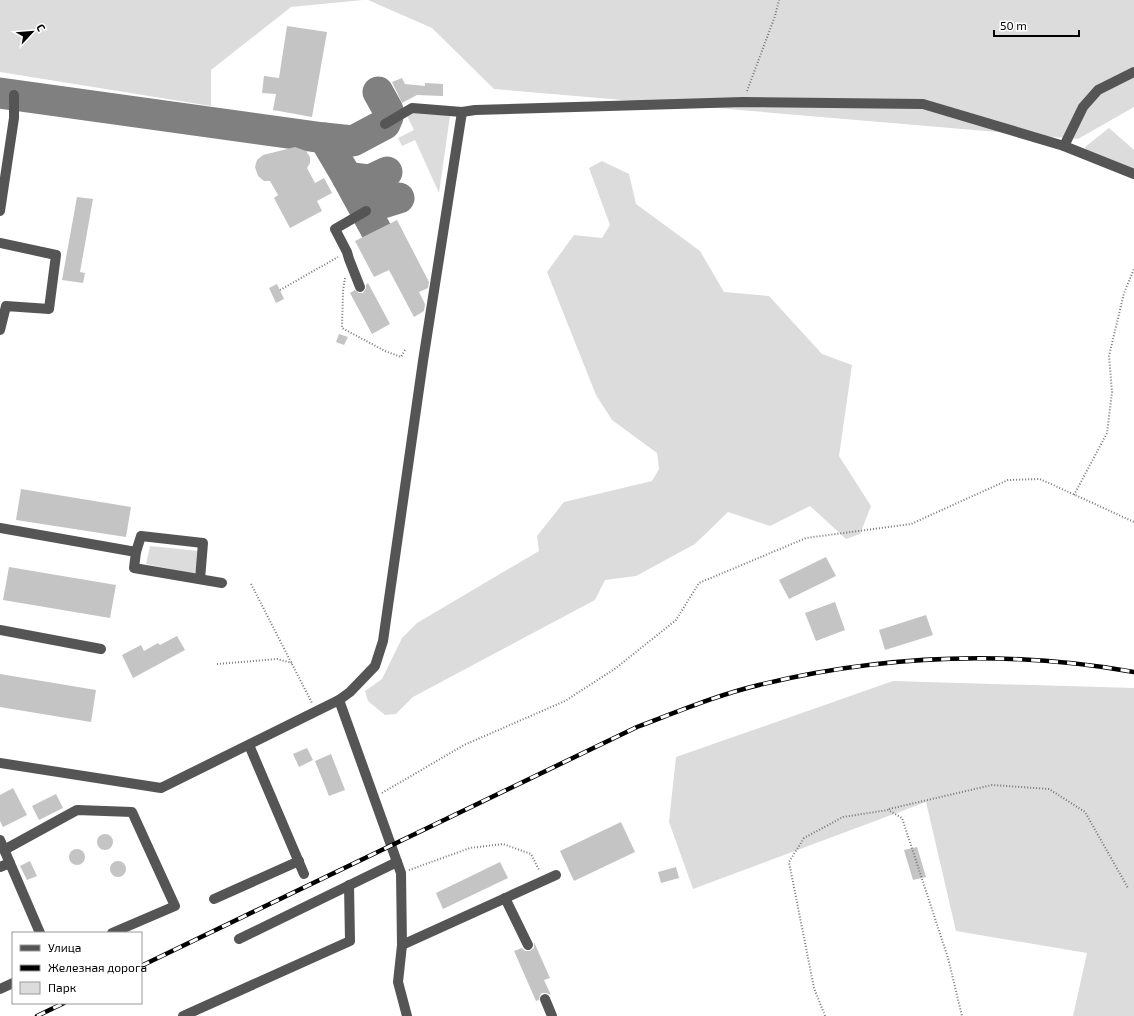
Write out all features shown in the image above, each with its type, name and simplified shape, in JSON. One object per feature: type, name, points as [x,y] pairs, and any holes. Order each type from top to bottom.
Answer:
[{"type":"lane","points":[[1064,146],[1083,107],[1098,90],[1134,72]]},
{"type":"lane","points":[[0,210],[14,118],[14,95]]},
{"type":"lane","points":[[385,124],[412,108],[462,112],[474,110],[743,102],[923,104],[1064,146],[1134,174]]},
{"type":"lane","points":[[0,763],[161,788],[339,700],[350,692],[375,666],[383,641],[423,361],[462,112]]},
{"type":"lane","points":[[360,287],[348,255],[335,229],[366,211]]},
{"type":"lane","points":[[0,243],[56,255],[49,309],[6,306],[0,330]]},
{"type":"lane","points":[[0,528],[136,552]]},
{"type":"lane","points":[[200,579],[203,543],[141,536],[136,552],[134,568],[222,583]]},
{"type":"lane","points":[[0,630],[101,649]]},
{"type":"lane","points":[[339,700],[401,873],[402,945],[398,982],[407,1016]]},
{"type":"lane","points":[[249,745],[304,874]]},
{"type":"lane","points":[[4,850],[77,810],[132,812],[175,906],[114,932]]},
{"type":"lane","points":[[0,840],[40,932]]},
{"type":"lane","points":[[214,899],[299,861]]},
{"type":"lane","points":[[239,939],[397,862]]},
{"type":"lane","points":[[0,868],[10,863]]},
{"type":"lane","points":[[402,945],[556,875]]},
{"type":"lane","points":[[183,1016],[350,941],[349,885]]},
{"type":"lane","points":[[505,898],[528,945]]},
{"type":"lane","points":[[0,989],[12,983]]},
{"type":"lane","points":[[545,999],[552,1016]]},
{"type":"path","points":[[743,102],[776,16],[780,0]]},
{"type":"path","points":[[280,290],[348,255]]},
{"type":"path","points":[[348,255],[343,292],[342,328],[385,351],[401,357],[405,350]]},
{"type":"path","points":[[1074,495],[1107,433],[1112,392],[1109,356],[1124,293],[1134,270]]},
{"type":"path","points":[[374,797],[464,745],[565,701],[616,668],[676,620],[699,583],[806,538],[911,524],[1008,480],[1040,479],[1134,522]]},
{"type":"path","points":[[251,584],[317,711]]},
{"type":"path","points":[[217,664],[277,659],[292,663]]},
{"type":"path","points":[[825,1016],[814,988],[789,862],[804,838],[843,817],[888,810],[992,785],[1049,789],[1085,812],[1128,888]]},
{"type":"path","points":[[888,810],[902,818],[948,958],[962,1016]]},
{"type":"path","points":[[401,873],[470,848],[503,844],[531,854],[544,880]]},
{"type":"green space","points":[[0,0],[363,0],[291,7],[211,70],[211,106],[0,72]]},
{"type":"green space","points":[[368,0],[1134,0],[1134,107],[1078,139],[494,89],[432,28]]},
{"type":"green space","points":[[451,109],[439,193],[415,140],[402,146],[398,138],[414,130],[405,112]]},
{"type":"green space","points":[[1109,128],[1134,150],[1134,176],[1088,158],[1085,147]]},
{"type":"green space","points":[[602,161],[629,174],[636,204],[700,251],[724,292],[769,296],[822,354],[852,365],[839,456],[871,506],[860,534],[846,539],[810,506],[770,526],[728,512],[695,544],[636,576],[605,580],[595,600],[413,697],[396,714],[385,715],[368,701],[365,691],[382,679],[402,638],[417,623],[539,551],[537,536],[564,502],[652,481],[659,469],[657,453],[612,420],[596,395],[547,272],[574,235],[602,238],[610,225],[589,168]]},
{"type":"green space","points":[[150,546],[199,551],[195,574],[146,564]]},
{"type":"green space","points":[[893,681],[1134,688],[1134,1016],[1073,1016],[1087,953],[956,931],[926,802],[693,889],[669,822],[676,757]]},
{"type":"building","points":[[287,26],[327,32],[312,117],[273,110],[276,94],[262,93],[264,76],[279,78]]},
{"type":"building","points":[[402,78],[405,84],[425,86],[425,83],[443,84],[443,96],[417,95],[402,103],[392,82]]},
{"type":"building","points":[[295,147],[306,151],[310,157],[310,163],[307,168],[315,183],[324,178],[332,193],[317,201],[322,211],[290,228],[274,198],[278,195],[270,181],[264,181],[258,176],[255,167],[257,160],[263,155]]},
{"type":"building","points":[[77,197],[93,199],[80,272],[85,273],[83,283],[62,280]]},
{"type":"building","points":[[397,220],[429,282],[428,288],[419,292],[425,304],[424,311],[414,317],[389,270],[374,277],[355,241]]},
{"type":"building","points":[[368,283],[390,324],[372,334],[350,293],[355,290],[359,293],[363,293]]},
{"type":"building","points":[[277,284],[284,299],[276,303],[269,288]]},
{"type":"building","points":[[339,334],[348,337],[344,345],[336,342]]},
{"type":"building","points":[[21,489],[131,507],[126,537],[16,520]]},
{"type":"building","points":[[826,557],[836,576],[789,599],[779,580]]},
{"type":"building","points":[[9,567],[116,585],[110,618],[3,600]]},
{"type":"building","points":[[835,602],[845,630],[816,641],[805,613]]},
{"type":"building","points":[[926,615],[933,635],[885,650],[879,630]]},
{"type":"building","points":[[177,636],[185,650],[133,678],[122,655],[141,645],[144,651],[158,643],[160,645]]},
{"type":"building","points":[[0,674],[96,690],[91,722],[0,707]]},
{"type":"building","points":[[307,748],[313,760],[299,767],[293,754]]},
{"type":"building","points":[[331,754],[345,790],[329,796],[315,761]]},
{"type":"building","points":[[13,788],[27,815],[3,827],[0,821],[0,795]]},
{"type":"building","points":[[56,794],[63,808],[39,820],[32,806]]},
{"type":"building","points":[[621,822],[635,852],[574,881],[560,851]]},
{"type":"building","points":[[105,834],[111,836],[113,842],[111,848],[105,850],[99,848],[97,842],[99,836]]},
{"type":"building","points":[[917,847],[926,877],[913,880],[904,850]]},
{"type":"building","points":[[77,849],[83,851],[85,857],[83,863],[77,865],[71,863],[69,857],[71,851]]},
{"type":"building","points":[[30,861],[37,876],[27,880],[20,866]]},
{"type":"building","points":[[118,861],[124,863],[126,869],[124,875],[118,877],[112,875],[110,869],[112,863]]},
{"type":"building","points":[[500,862],[508,878],[443,909],[436,893]]},
{"type":"building","points":[[676,867],[679,878],[661,883],[658,872]]},
{"type":"building","points":[[534,942],[550,978],[544,980],[551,995],[542,993],[539,1000],[536,1001],[514,951],[522,948],[525,951],[530,951],[534,948]]},
{"type":"taxiway","points":[[0,93],[353,141],[385,124],[388,117],[388,110],[378,92]]},
{"type":"taxiway","points":[[324,138],[376,230]]},
{"type":"taxiway","points":[[347,177],[370,180],[387,172]]},
{"type":"taxiway","points":[[360,199],[383,203],[399,198]]},
{"type":"railway","points":[[142,966],[637,727],[697,704],[743,689],[805,675],[852,667],[946,659],[1040,661],[1087,665],[1134,672]]},
{"type":"railway","points":[[37,1016],[62,1004]]}]
